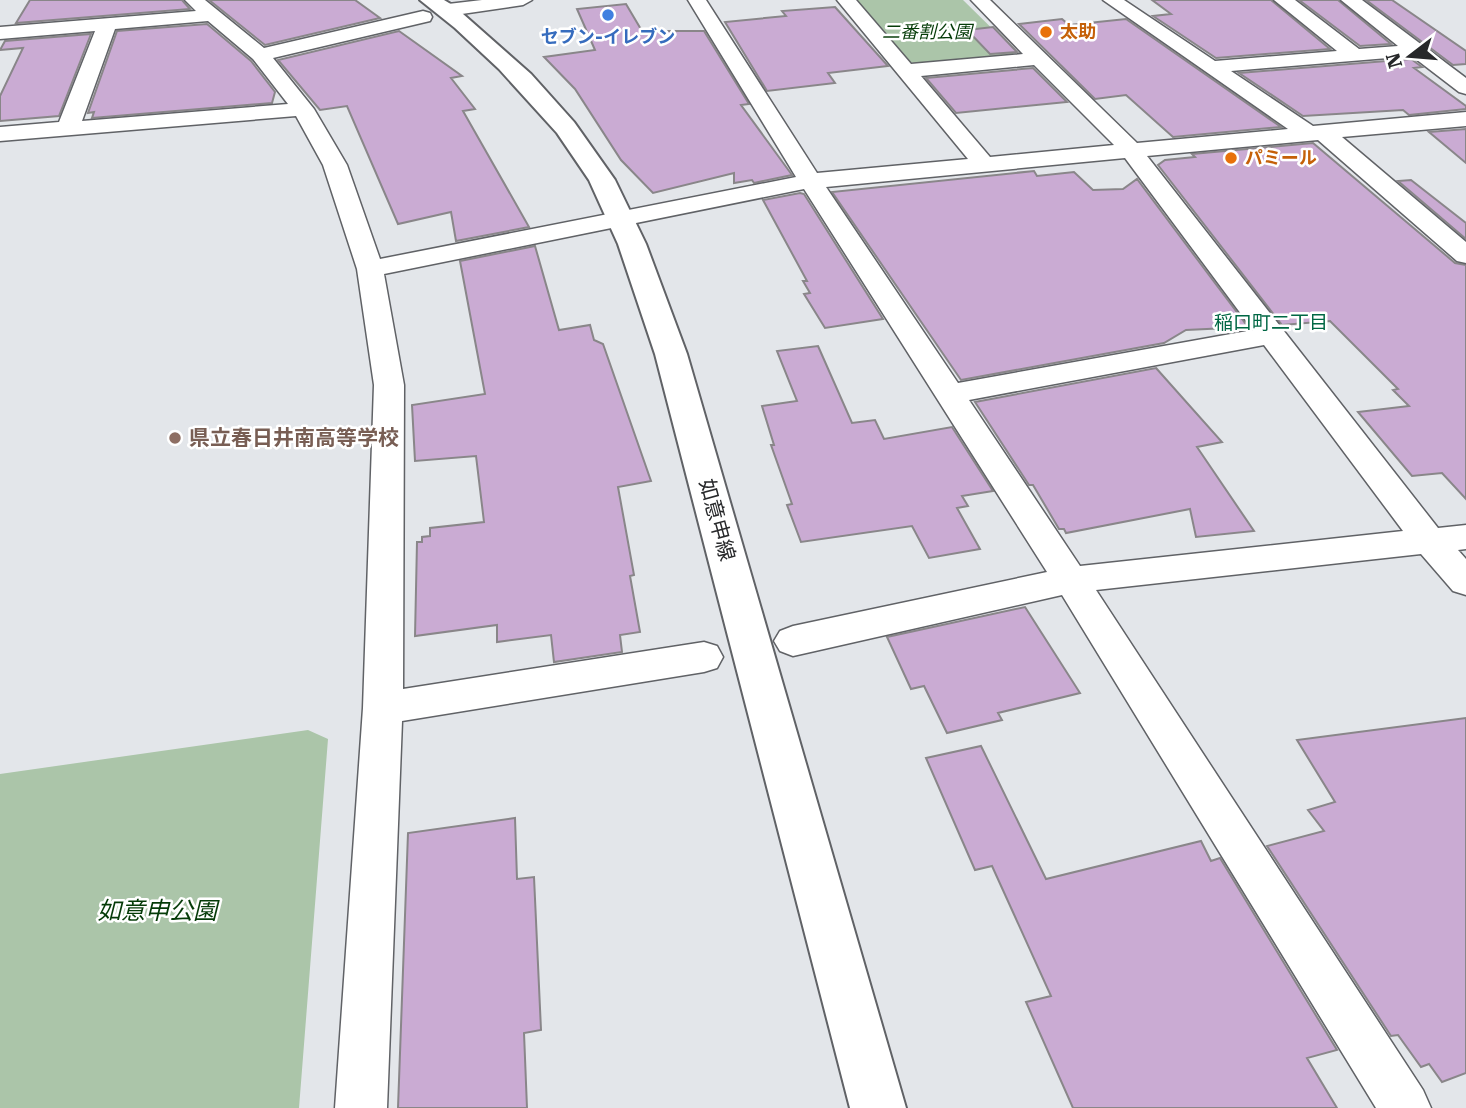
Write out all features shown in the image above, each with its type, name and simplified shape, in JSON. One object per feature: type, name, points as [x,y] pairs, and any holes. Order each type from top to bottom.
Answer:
[{"type":"street","points":[[260,55],[434,9],[523,0]]},
{"type":"street","points":[[697,0],[810,181],[1071,580],[1405,1108]]},
{"type":"street","points":[[846,0],[983,163]]},
{"type":"street","points":[[980,0],[1129,149],[1430,542],[1466,582]]},
{"type":"street","points":[[1112,0],[1210,67],[1314,132],[1466,255]]},
{"type":"street","points":[[1283,0],[1355,55]]},
{"type":"street","points":[[1350,0],[1466,88]]},
{"type":"street","points":[[0,33],[107,24],[203,7],[260,55],[303,109],[335,165],[370,269],[390,385],[383,708],[362,1108]]},
{"type":"street","name":"如意申線","points":[[434,9],[506,63],[553,113],[601,179],[621,219],[671,354],[878,1108]]},
{"type":"street","points":[[68,128],[107,24]]},
{"type":"street","points":[[1210,67],[1415,50]]},
{"type":"street","points":[[906,71],[1039,58]]},
{"type":"street","points":[[0,134],[303,109]]},
{"type":"street","points":[[370,269],[810,181],[1466,118]]},
{"type":"street","points":[[951,394],[1271,335]]},
{"type":"street","points":[[793,640],[1071,580],[1466,537]]},
{"type":"street","points":[[383,708],[704,657]]},
{"type":"green space","name":"二番割公園","points":[[856,0],[963,0],[1016,52],[1011,55],[921,65],[910,62]]},
{"type":"green space","name":"如意申公園","points":[[308,730],[328,739],[299,1108],[0,1108],[0,774]]},
{"type":"building","points":[[30,0],[182,0],[190,9],[16,23]]},
{"type":"building","points":[[209,0],[355,0],[380,18],[265,45]]},
{"type":"building","points":[[1152,0],[1271,0],[1330,49],[1216,58],[1153,16],[1171,14]]},
{"type":"building","points":[[1299,0],[1338,0],[1391,44],[1360,46]]},
{"type":"building","points":[[1366,0],[1392,0],[1466,51],[1466,64],[1453,65]]},
{"type":"building","points":[[626,4],[642,31],[704,31],[749,104],[741,105],[792,175],[754,183],[752,180],[734,183],[734,173],[653,193],[621,160],[575,89],[544,57],[595,50],[577,9]]},
{"type":"building","points":[[835,7],[888,66],[828,73],[835,83],[767,91],[725,22],[786,16],[782,11]]},
{"type":"building","points":[[1062,19],[1069,25],[1126,19],[1281,127],[1173,137],[1126,95],[1095,99],[1019,24]]},
{"type":"building","points":[[207,24],[251,61],[275,92],[272,103],[92,118],[94,112],[88,113],[117,31]]},
{"type":"building","points":[[993,27],[1017,52],[990,54],[967,30]]},
{"type":"building","points":[[399,31],[462,76],[451,78],[475,109],[463,111],[529,227],[456,241],[451,212],[398,224],[347,106],[320,110],[278,60]]},
{"type":"building","points":[[91,34],[59,116],[0,121],[0,96],[23,48],[0,50],[5,41]]},
{"type":"building","points":[[1411,59],[1422,67],[1414,68],[1466,106],[1466,109],[1409,115],[1403,110],[1303,116],[1239,73]]},
{"type":"building","points":[[1033,68],[1067,102],[956,113],[926,78]]},
{"type":"building","points":[[1466,129],[1466,163],[1429,132]]},
{"type":"building","points":[[1313,143],[1455,263],[1466,265],[1466,499],[1442,473],[1412,476],[1358,412],[1409,406],[1393,390],[1398,389],[1330,321],[1282,325],[1158,165],[1165,160],[1195,157],[1192,154]]},
{"type":"building","points":[[1034,171],[1037,176],[1074,172],[1093,190],[1123,189],[1137,179],[1248,327],[1186,330],[1164,343],[961,380],[832,192]]},
{"type":"building","points":[[1411,180],[1466,223],[1466,239],[1398,181]]},
{"type":"building","points":[[804,194],[883,319],[825,328],[804,294],[810,293],[803,281],[807,281],[763,200]]},
{"type":"building","points":[[535,246],[559,330],[590,325],[594,340],[603,344],[651,481],[618,487],[634,575],[630,576],[640,632],[620,635],[622,652],[554,662],[551,635],[497,642],[497,625],[415,636],[417,542],[422,542],[422,537],[430,536],[430,528],[484,522],[476,456],[415,461],[412,405],[485,394],[460,261]]},
{"type":"building","points":[[818,346],[852,423],[875,420],[884,439],[952,427],[993,491],[962,496],[968,506],[957,508],[980,549],[929,558],[912,526],[801,542],[787,505],[792,504],[771,445],[774,445],[762,406],[797,401],[777,351]]},
{"type":"building","points":[[1156,368],[1222,442],[1197,447],[1254,531],[1196,537],[1190,509],[1066,533],[1064,529],[1059,529],[1033,485],[1029,485],[975,402]]},
{"type":"building","points":[[1025,607],[1080,693],[998,713],[1002,720],[947,733],[924,686],[911,689],[887,637]]},
{"type":"building","points":[[1466,718],[1466,1073],[1442,1082],[1429,1064],[1421,1067],[1398,1035],[1391,1036],[1267,846],[1324,831],[1308,810],[1335,802],[1297,740]]},
{"type":"building","points":[[981,746],[1046,879],[1201,841],[1211,861],[1220,858],[1337,1050],[1307,1058],[1337,1108],[1073,1108],[1026,1002],[1051,996],[992,866],[975,870],[926,758]]},
{"type":"building","points":[[515,818],[517,879],[534,877],[541,1030],[524,1033],[527,1108],[398,1108],[408,833]]},
{"type":"place","name":"セブン-イレブン","points":[[608,15]]},
{"type":"place","name":"太助","points":[[1046,32]]},
{"type":"place","name":"パミール","points":[[1231,158]]},
{"type":"place","name":"県立春日井南高等学校","points":[[175,438]]},
{"type":"district","name":"稲口町二丁目","points":[[1271,322]]}]
